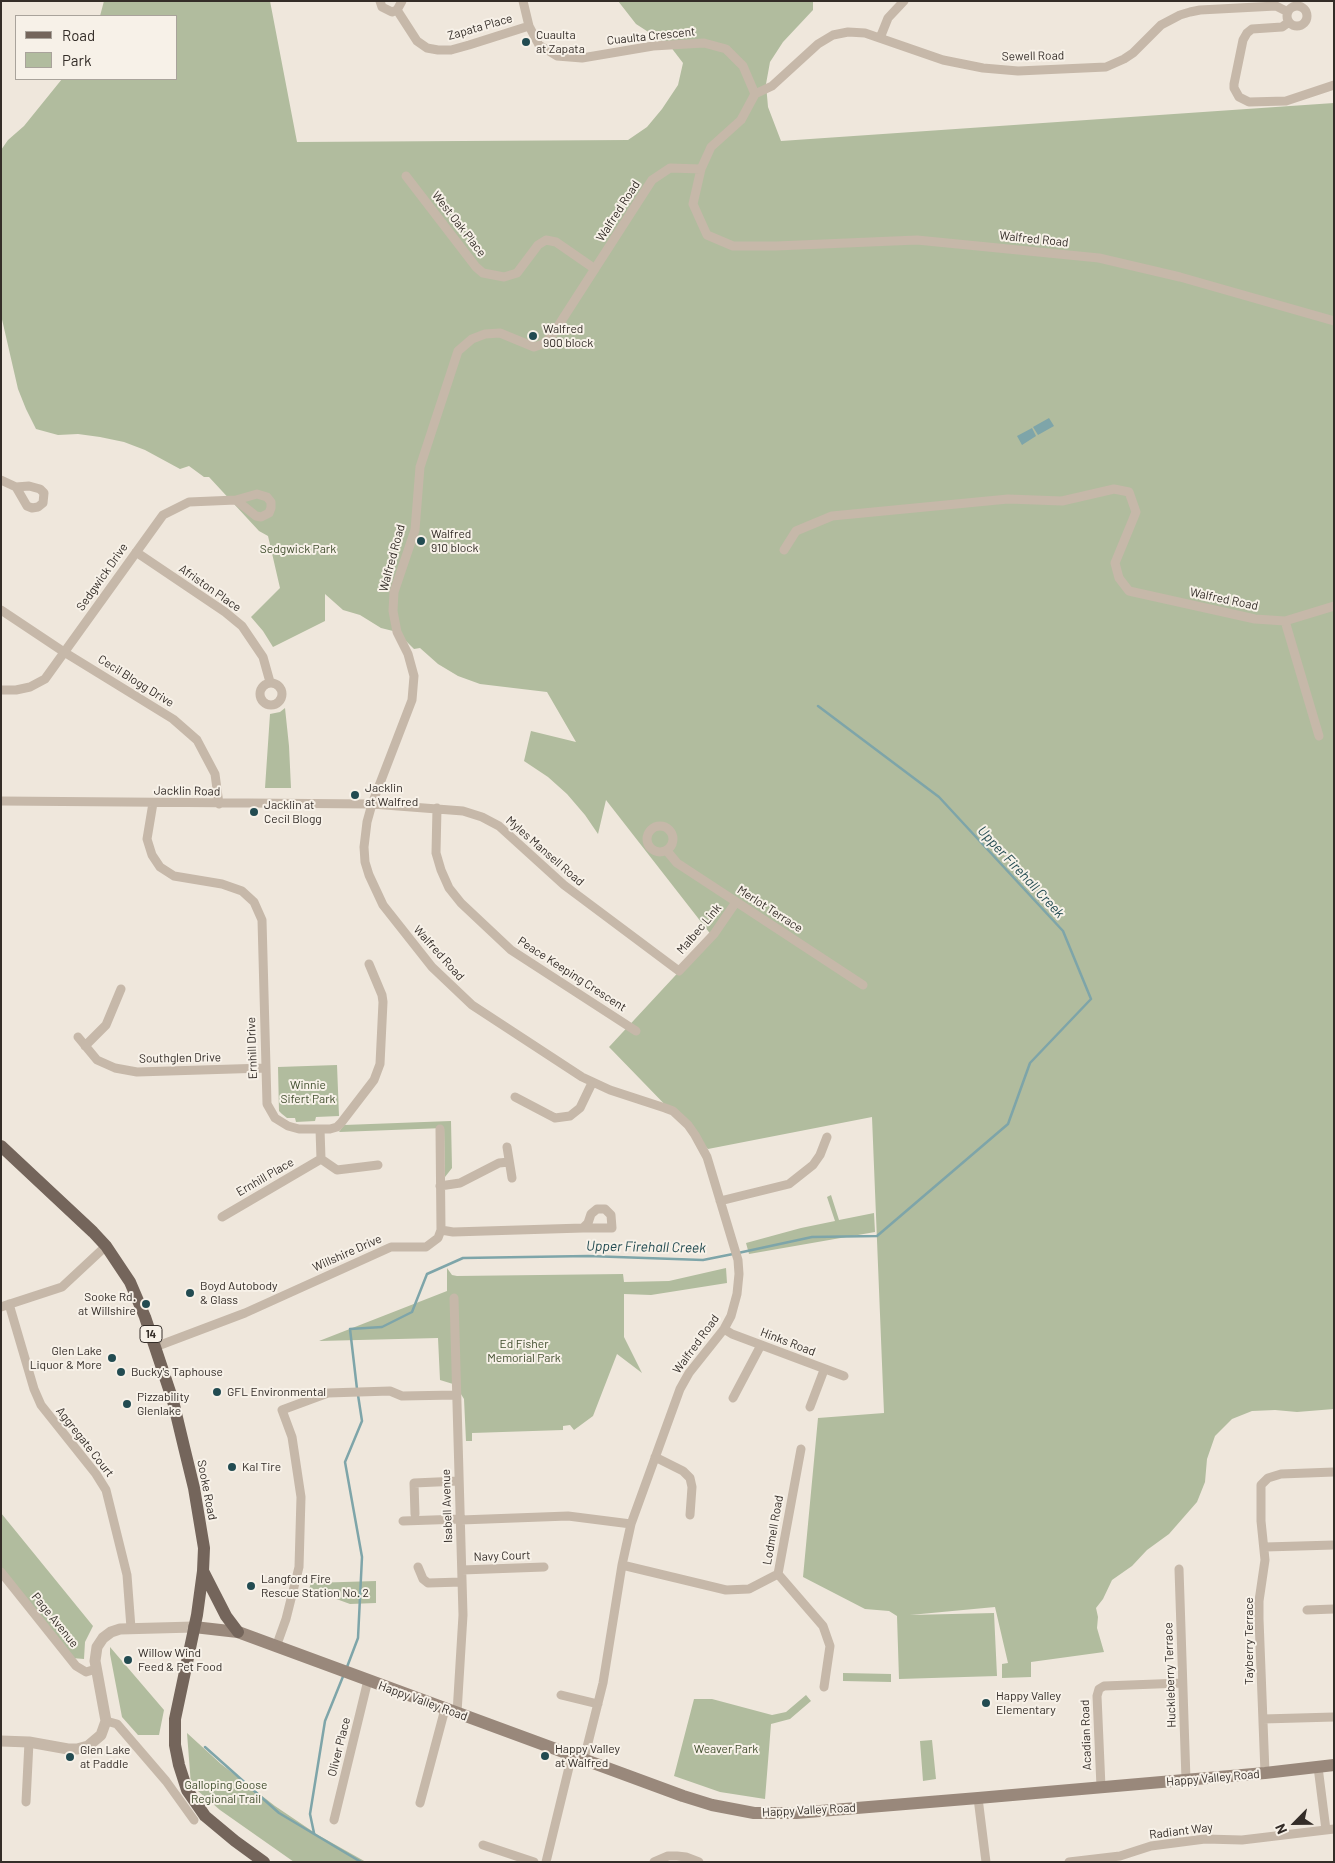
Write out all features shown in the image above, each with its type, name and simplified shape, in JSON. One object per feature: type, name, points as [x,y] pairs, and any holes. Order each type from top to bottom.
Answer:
[{"type":"main road","name":"Sooke Road","points":[[1,1146],[106,1246],[130,1282],[145,1316],[173,1401],[194,1488],[204,1548],[203,1572],[194,1627],[175,1719],[174,1745],[180,1772],[187,1790],[205,1816],[264,1862]]},
{"type":"main road","points":[[203,1572],[226,1616],[238,1632]]},
{"type":"main road","name":"Happy Valley Road","points":[[194,1627],[238,1632],[683,1796],[712,1805],[754,1813],[796,1813],[978,1798],[1265,1773],[1334,1765]]},
{"type":"street","name":"Zapata Place","points":[[380,1],[382,7],[386,10],[392,12],[397,10],[417,41],[426,48],[451,50],[529,26]]},
{"type":"street","points":[[397,10],[402,1]]},
{"type":"street","name":"Cuaulta Crescent","points":[[523,1],[529,26],[539,45],[556,56],[582,58],[653,46],[704,43],[726,49],[743,66],[755,94]]},
{"type":"street","points":[[880,38],[888,18],[904,1]]},
{"type":"street","name":"Sewell Road","points":[[755,94],[772,86],[818,44],[833,35],[848,32],[865,33],[943,60],[983,68],[1018,71],[1106,67],[1124,60],[1161,25],[1180,15],[1200,10],[1276,6],[1288,12],[1293,6],[1301,6],[1307,11],[1308,19],[1303,25],[1296,26],[1289,22]]},
{"type":"street","points":[[1288,12],[1289,22],[1282,26],[1252,29],[1247,33],[1243,40],[1234,84],[1239,97],[1249,102],[1286,101],[1334,84]]},
{"type":"street","points":[[701,169],[711,147],[741,120],[755,94]]},
{"type":"street","name":"Walfred Road","points":[[546,1862],[578,1757],[598,1704],[631,1524],[680,1389],[689,1373],[724,1329],[734,1307],[739,1274],[738,1260],[707,1157],[695,1135],[680,1118],[665,1108],[592,1082],[472,1006],[444,980],[415,948],[383,905],[365,862],[364,848],[367,822],[372,804],[412,700],[414,676],[408,654],[397,632],[393,611],[394,592],[414,530],[420,467],[458,351],[472,339],[485,334],[500,334],[534,347],[543,344],[551,337],[652,180],[670,168],[701,169],[693,204],[707,235],[734,246],[917,240],[1099,258],[1180,277],[1334,321]]},
{"type":"street","name":"West Oak Place","points":[[406,176],[476,267],[483,273],[504,277],[517,273],[538,245],[546,240],[556,242],[595,269]]},
{"type":"street","points":[[1,480],[16,487]]},
{"type":"street","name":"Walfred Road","points":[[784,550],[796,531],[832,516],[1008,499],[1062,501],[1114,489],[1129,492],[1136,512],[1115,564],[1118,578],[1129,591],[1255,619],[1285,621],[1334,606]]},
{"type":"street","name":"Sedgwick Drive","points":[[1,690],[16,690],[30,687],[45,679],[162,516],[189,502],[236,500]]},
{"type":"street","name":"Afriston Place","points":[[136,552],[225,612],[242,626],[263,657],[270,682]]},
{"type":"street","name":"Cecil Blogg Drive","points":[[1,610],[64,652],[173,719],[197,740],[215,774],[219,804]]},
{"type":"street","points":[[1285,621],[1320,736]]},
{"type":"street","name":"Jacklin Road","points":[[1,801],[372,804]]},
{"type":"street","name":"Ernhill Drive","points":[[153,803],[147,839],[152,855],[160,866],[174,876],[222,884],[242,891],[254,902],[262,920],[267,1104],[275,1118],[288,1126],[330,1129],[341,1123],[378,1072],[383,1002],[370,964]]},
{"type":"street","name":"Myles Mansell Road","points":[[372,804],[463,811],[482,817],[499,826],[564,886],[679,971]]},
{"type":"street","name":"Peace Keeping Crescent","points":[[437,808],[436,853],[449,888],[461,903],[511,950],[636,1031]]},
{"type":"street","name":"Merlot Terrace","points":[[667,851],[677,863],[863,985]]},
{"type":"street","name":"Malbec Link","points":[[679,971],[714,934],[736,902]]},
{"type":"street","points":[[85,1046],[106,1025],[121,989]]},
{"type":"street","name":"Southglen Drive","points":[[78,1037],[97,1060],[115,1068],[137,1072],[265,1068]]},
{"type":"street","points":[[515,1097],[555,1118],[570,1116],[580,1108],[592,1082]]},
{"type":"street","points":[[320,1129],[321,1159],[337,1170],[378,1165]]},
{"type":"street","points":[[440,1129],[440,1230],[453,1232],[584,1228]]},
{"type":"street","points":[[720,1201],[779,1187],[796,1179],[817,1160],[827,1137]]},
{"type":"street","points":[[507,1147],[512,1178]]},
{"type":"street","name":"Ernhill Place","points":[[222,1217],[321,1159]]},
{"type":"street","points":[[440,1186],[460,1183],[499,1163],[509,1162]]},
{"type":"street","name":"Willshire Drive","points":[[155,1347],[245,1313],[391,1247],[426,1247],[438,1238],[440,1230]]},
{"type":"street","points":[[5,1306],[62,1287],[106,1246]]},
{"type":"street","name":"Isabell Avenue","points":[[420,1803],[451,1711],[462,1643],[461,1519],[454,1298]]},
{"type":"street","name":"Aggregate Court","points":[[5,1306],[41,1405],[96,1474],[108,1495],[127,1575],[130,1628]]},
{"type":"street","name":"Hinks Road","points":[[724,1329],[732,1334],[844,1376]]},
{"type":"street","points":[[733,1398],[761,1345]]},
{"type":"street","points":[[810,1407],[824,1370]]},
{"type":"street","points":[[276,1647],[286,1619],[299,1567],[301,1496],[292,1437],[282,1410],[328,1393],[390,1390],[402,1396],[456,1395]]},
{"type":"street","name":"Lodmell Road","points":[[622,1565],[726,1590],[749,1589],[778,1574],[801,1448]]},
{"type":"street","points":[[655,1456],[683,1471],[690,1478],[692,1487],[690,1515]]},
{"type":"street","name":"Tayberry Terrace","points":[[1265,1773],[1259,1601],[1265,1568],[1265,1547],[1261,1521],[1260,1490],[1264,1481],[1281,1474],[1334,1472]]},
{"type":"street","points":[[415,1514],[414,1483],[459,1482]]},
{"type":"street","points":[[403,1521],[568,1516],[631,1524]]},
{"type":"street","points":[[1265,1547],[1334,1545]]},
{"type":"street","points":[[418,1567],[423,1578],[428,1583],[462,1582]]},
{"type":"street","name":"Navy Court","points":[[462,1570],[544,1567]]},
{"type":"street","name":"Huckleberry Terrace","points":[[1179,1569],[1186,1780]]},
{"type":"street","name":"Page Avenue","points":[[1,1572],[76,1666],[86,1672],[96,1669]]},
{"type":"street","points":[[778,1574],[823,1626],[830,1646],[824,1687]]},
{"type":"street","points":[[1307,1610],[1334,1609]]},
{"type":"street","points":[[1,1741],[30,1742],[68,1748],[82,1748],[96,1740],[101,1735],[106,1720],[95,1654],[103,1638],[115,1630],[130,1628],[194,1627]]},
{"type":"street","name":"Oliver Place","points":[[334,1820],[368,1680]]},
{"type":"street","name":"Acadian Road","points":[[1101,1787],[1096,1696],[1099,1689],[1104,1686],[1182,1683]]},
{"type":"street","points":[[561,1695],[598,1704]]},
{"type":"street","points":[[1263,1720],[1334,1717]]},
{"type":"street","points":[[106,1720],[117,1724],[166,1781],[194,1820]]},
{"type":"street","points":[[26,1802],[30,1742]]},
{"type":"street","name":"Radiant Way","points":[[1069,1862],[1120,1856],[1151,1846],[1189,1840],[1242,1840],[1330,1830],[1318,1766]]},
{"type":"street","points":[[978,1798],[986,1862]]},
{"type":"street","points":[[483,1845],[534,1862]]},
{"type":"street","points":[[654,1862],[686,1856],[699,1862]]},
{"type":"green space","name":"Sedgwick Park","points":[[104,1],[270,1],[297,142],[628,140],[647,127],[662,109],[678,85],[683,63],[670,46],[636,24],[618,1],[813,1],[813,10],[783,42],[770,62],[766,84],[768,107],[781,141],[1334,103],[1334,1409],[1297,1412],[1275,1410],[1252,1411],[1232,1419],[1215,1436],[1207,1459],[1205,1482],[1197,1502],[1169,1534],[1147,1550],[1132,1566],[1112,1580],[1103,1599],[1096,1608],[1098,1617],[1097,1628],[1104,1652],[1031,1662],[1031,1677],[1002,1678],[1002,1664],[1008,1663],[995,1607],[910,1615],[994,1613],[997,1676],[899,1679],[897,1616],[889,1611],[865,1609],[803,1577],[818,1418],[884,1413],[872,1117],[708,1149],[609,1047],[712,936],[606,800],[598,834],[567,794],[548,777],[524,761],[531,731],[576,742],[547,692],[480,684],[458,676],[438,664],[420,648],[414,649],[397,632],[381,628],[360,615],[343,610],[325,594],[325,621],[273,647],[251,617],[280,588],[268,536],[259,531],[209,477],[204,477],[189,466],[180,469],[145,450],[124,442],[78,434],[58,435],[36,429],[18,389],[1,315],[1,150],[8,140],[24,126],[61,80],[178,80],[178,15],[100,15]]},
{"type":"green space","points":[[285,708],[291,788],[265,788],[270,714],[280,712]]},
{"type":"green space","name":"Winnie Sifert Park","points":[[337,1065],[339,1116],[316,1117],[315,1121],[296,1122],[295,1118],[287,1118],[279,1111],[278,1067]]},
{"type":"green space","points":[[451,1121],[452,1168],[445,1177],[444,1128],[339,1132],[344,1125]]},
{"type":"green space","points":[[831,1195],[839,1220],[874,1213],[875,1232],[749,1254],[746,1243],[835,1221],[827,1197]]},
{"type":"green space","name":"Ed Fisher Memorial Park","points":[[447,1268],[452,1275],[457,1276],[623,1274],[624,1282],[669,1281],[726,1268],[727,1283],[651,1295],[624,1294],[624,1337],[642,1373],[617,1354],[593,1416],[574,1430],[570,1425],[563,1426],[563,1430],[472,1433],[472,1441],[466,1441],[464,1399],[453,1384],[440,1380],[438,1338],[319,1341],[447,1291]]},
{"type":"green space","points":[[1,1513],[93,1626],[85,1642],[84,1659],[72,1658],[1,1570]]},
{"type":"green space","points":[[376,1581],[376,1603],[350,1604],[309,1589],[311,1583]]},
{"type":"green space","points":[[110,1647],[164,1710],[159,1735],[138,1735],[122,1717]]},
{"type":"green space","points":[[843,1673],[891,1674],[891,1682],[843,1681]]},
{"type":"green space","name":"Weaver Park","points":[[806,1695],[811,1701],[790,1719],[771,1724],[765,1799],[720,1792],[674,1776],[694,1699],[712,1699],[772,1715],[786,1712]]},
{"type":"green space","name":"Galloping Goose Regional Trail","points":[[187,1733],[221,1764],[275,1806],[318,1835],[366,1862],[294,1862],[220,1810],[191,1785]]},
{"type":"green space","points":[[932,1740],[936,1779],[923,1781],[920,1741]]},
{"type":"water","points":[[1049,418],[1054,426],[1038,435],[1033,427]]},
{"type":"water","points":[[1032,428],[1036,436],[1022,445],[1017,436]]},
{"type":"waterway","name":"Upper Firehall Creek","points":[[738,1253],[812,1237],[877,1236],[1008,1124],[1030,1063],[1091,999],[1063,931],[939,797],[818,706]]},
{"type":"waterway","name":"Upper Firehall Creek","points":[[357,1389],[350,1329],[382,1327],[412,1312],[427,1274],[463,1258],[588,1256],[703,1260],[733,1254]]},
{"type":"waterway","name":"Upper Firehall Creek","points":[[347,1667],[358,1638],[362,1557],[345,1462],[362,1421],[358,1395]]},
{"type":"waterway","name":"Upper Firehall Creek","points":[[314,1833],[310,1814],[325,1721],[344,1674]]},
{"type":"waterway","points":[[205,1747],[279,1813],[361,1862]]},
{"type":"place","name":"Cuaulta at Zapata","points":[[526,42]]},
{"type":"place","name":"Walfred 900 block","points":[[533,336]]},
{"type":"place","name":"Walfred 910 block","points":[[421,541]]},
{"type":"place","name":"Jacklin at Walfred","points":[[355,795]]},
{"type":"place","name":"Jacklin at Cecil Blogg","points":[[254,812]]},
{"type":"place","name":"Boyd Autobody & Glass","points":[[190,1293]]},
{"type":"place","name":"Sooke Rd. at Willshire","points":[[146,1304]]},
{"type":"place","name":"Glen Lake Liquor & More","points":[[112,1358]]},
{"type":"place","name":"Bucky's Taphouse","points":[[121,1372]]},
{"type":"place","name":"GFL Environmental","points":[[217,1392]]},
{"type":"place","name":"Pizzability Glenlake","points":[[127,1404]]},
{"type":"place","name":"Kal Tire","points":[[232,1467]]},
{"type":"place","name":"Langford Fire Rescue Station No. 2","points":[[251,1586]]},
{"type":"place","name":"Willow Wind Feed & Pet Food","points":[[128,1660]]},
{"type":"place","name":"Happy Valley Elementary","points":[[986,1703]]},
{"type":"place","name":"Happy Valley at Walfred","points":[[545,1756]]},
{"type":"place","name":"Glen Lake at Paddle","points":[[70,1757]]}]
